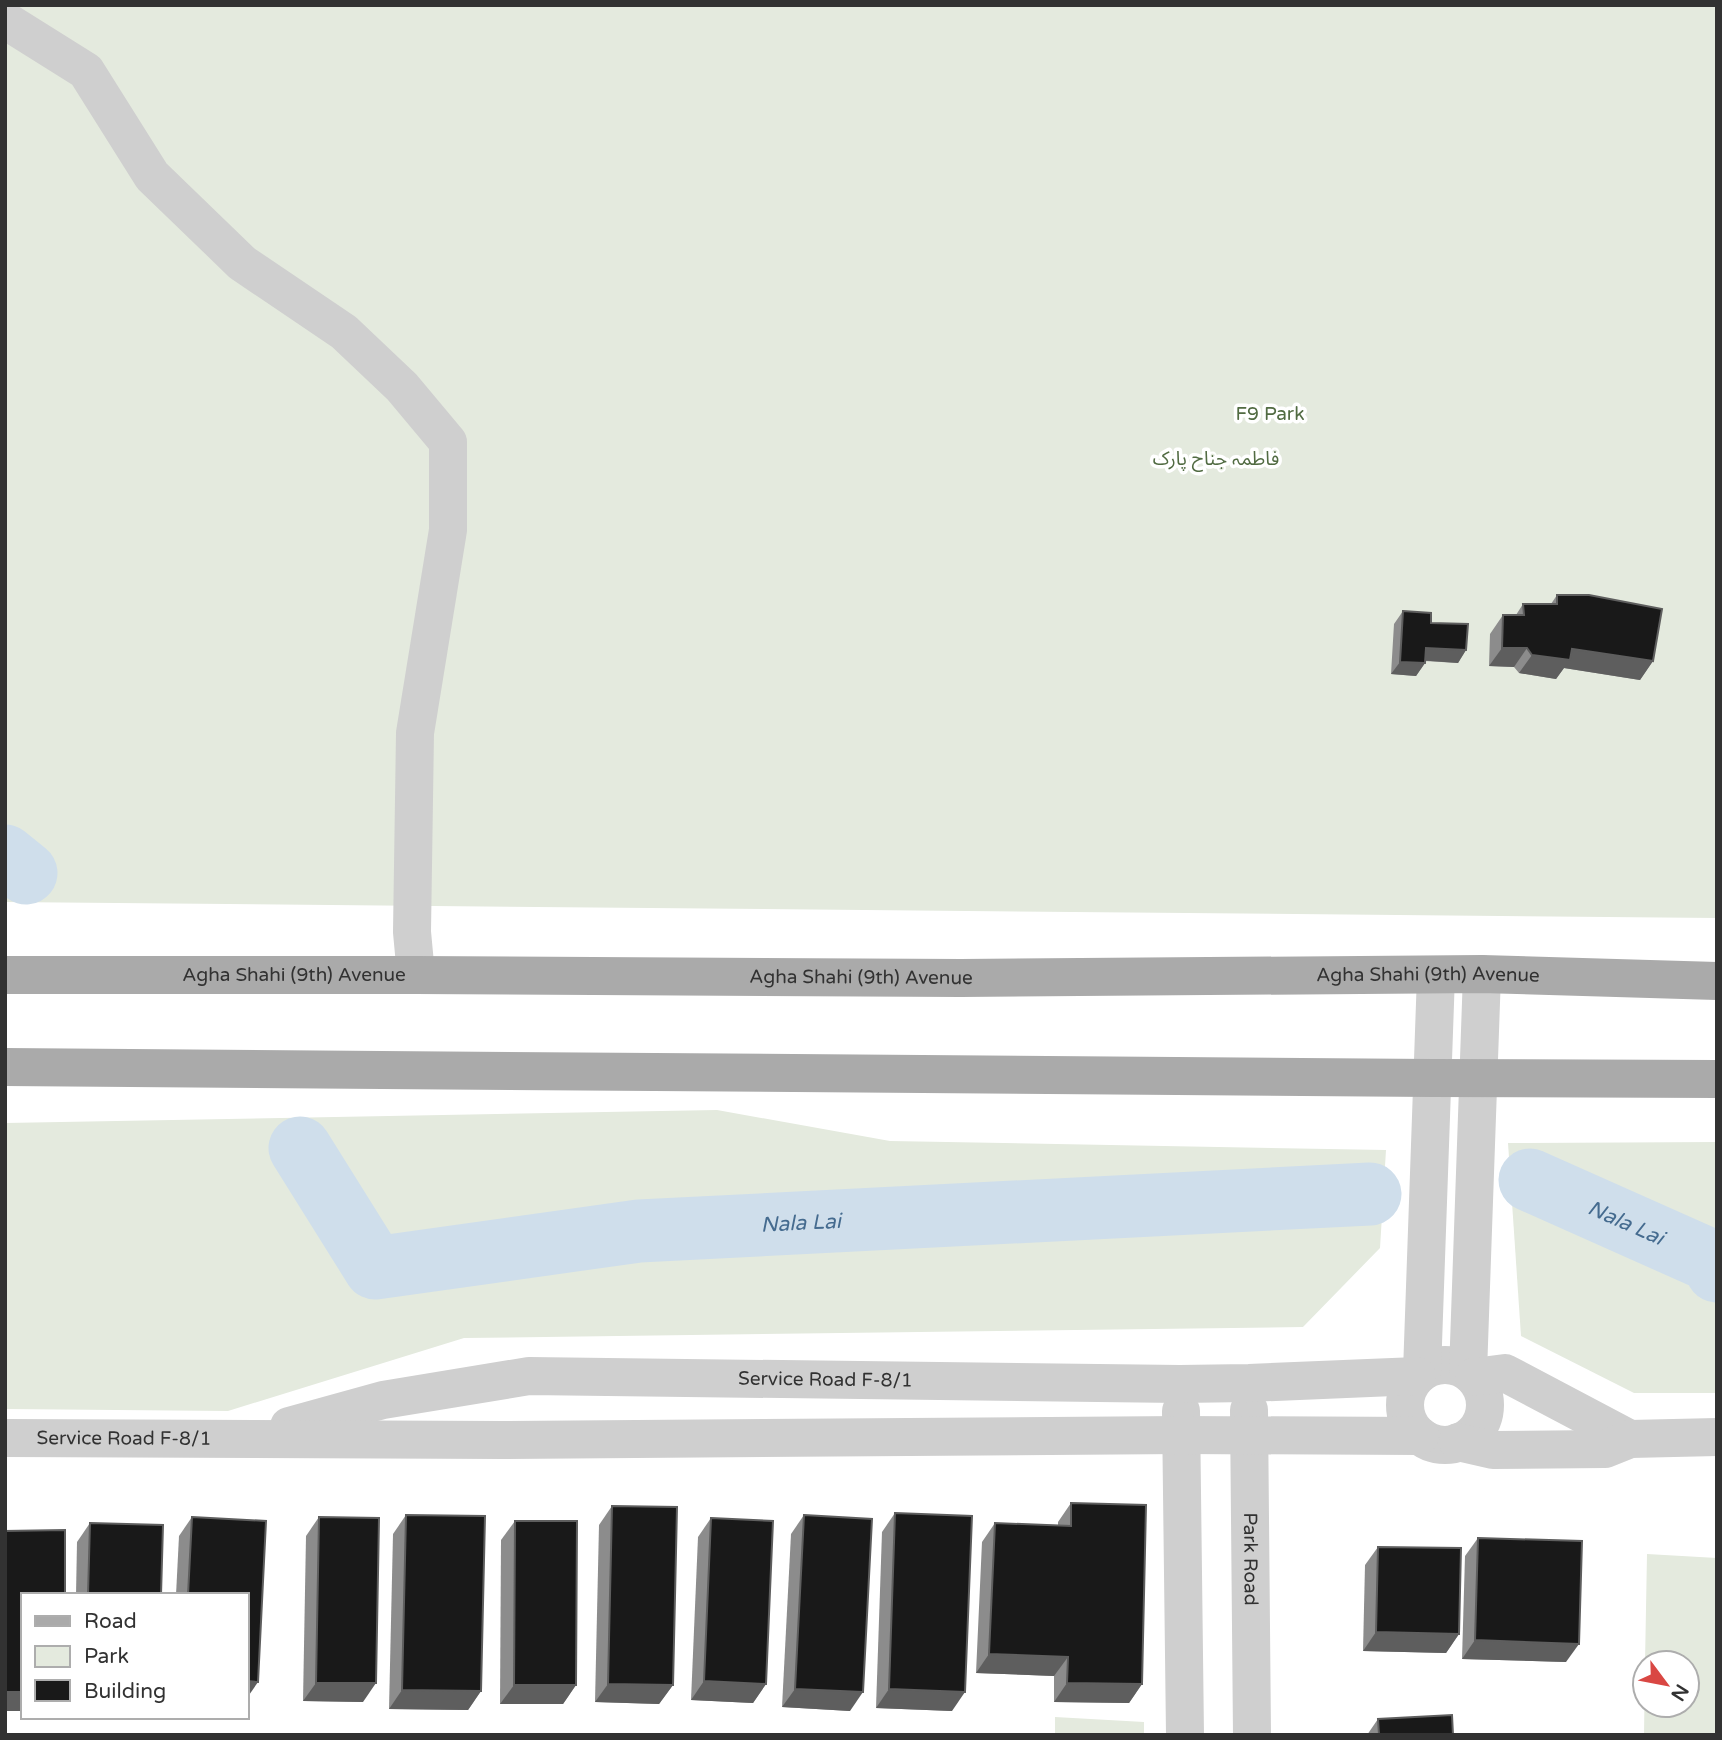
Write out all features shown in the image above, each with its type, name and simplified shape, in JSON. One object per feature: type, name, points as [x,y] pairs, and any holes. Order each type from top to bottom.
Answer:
[{"type":"main road","name":"Agha Shahi (9th) Avenue","points":[[5,975],[947,978],[1482,974],[1717,981]]},
{"type":"main road","points":[[5,1067],[1717,1079]]},
{"type":"street","points":[[5,22],[86,71],[152,176],[242,263],[344,332],[402,387],[448,442],[448,530],[415,733],[412,932],[416,975]]},
{"type":"street","points":[[1471,1375],[1482,974]]},
{"type":"street","points":[[1420,1374],[1436,975]]},
{"type":"street","points":[[1437,1365],[1453,1366],[1471,1375],[1480,1386],[1485,1409],[1476,1429],[1468,1437],[1458,1443],[1438,1444],[1420,1436],[1412,1428],[1407,1418],[1406,1396],[1410,1385],[1420,1374],[1437,1365]]},
{"type":"street","points":[[1471,1375],[1505,1373],[1630,1439]]},
{"type":"street","name":"Service Road F-8/1","points":[[243,1439],[383,1400],[529,1376],[1180,1384],[1420,1374]]},
{"type":"street","name":"Park Road","points":[[1249,1383],[1252,1735]]},
{"type":"street","points":[[1180,1384],[1185,1735]]},
{"type":"street","name":"Service Road F-8/1","points":[[5,1438],[503,1440],[1420,1436]]},
{"type":"street","points":[[1458,1443],[1493,1450],[1605,1450],[1630,1439],[1717,1437]]},
{"type":"green space","name":"فاطمہ جناح پارک","points":[[5,5],[1717,5],[1717,918],[5,902]]},
{"type":"green space","points":[[717,1110],[890,1141],[1386,1150],[1380,1248],[1303,1327],[464,1338],[228,1411],[5,1409],[5,1123]]},
{"type":"green space","points":[[1717,1142],[1717,1393],[1634,1393],[1521,1336],[1508,1143]]},
{"type":"green space","points":[[1647,1554],[1717,1558],[1717,1735],[1644,1735],[1644,1719],[1701,1719],[1701,1649],[1645,1649]]},
{"type":"green space","points":[[1055,1717],[1144,1722],[1144,1735],[1055,1735]]},
{"type":"building","points":[[1557,595],[1589,595],[1662,609],[1653,661],[1572,649],[1570,660],[1532,655],[1527,648],[1502,648],[1503,615],[1524,615],[1523,604],[1557,604]]},
{"type":"building","points":[[1403,611],[1431,613],[1431,623],[1468,624],[1466,650],[1426,648],[1425,663],[1400,662]]},
{"type":"building","points":[[1071,1503],[1146,1505],[1142,1684],[1067,1683],[1068,1657],[989,1654],[995,1523],[1071,1526]]},
{"type":"building","points":[[612,1506],[677,1507],[673,1685],[608,1684]]},
{"type":"building","points":[[895,1513],[972,1516],[965,1692],[889,1689]]},
{"type":"building","points":[[406,1515],[485,1516],[481,1691],[402,1690]]},
{"type":"building","points":[[804,1515],[872,1519],[863,1692],[795,1689]]},
{"type":"building","points":[[192,1517],[266,1521],[258,1682],[248,1681],[248,1593],[188,1593]]},
{"type":"building","points":[[319,1517],[379,1518],[376,1683],[316,1683]]},
{"type":"building","points":[[711,1518],[773,1521],[766,1684],[704,1681]]},
{"type":"building","points":[[515,1521],[577,1521],[576,1685],[514,1685]]},
{"type":"building","points":[[90,1523],[163,1525],[161,1593],[88,1593]]},
{"type":"building","points":[[65,1530],[65,1593],[21,1593],[21,1692],[5,1692],[5,1531]]},
{"type":"building","points":[[1478,1538],[1582,1541],[1579,1644],[1475,1640]]},
{"type":"building","points":[[1378,1547],[1461,1548],[1459,1634],[1376,1632]]},
{"type":"building","points":[[1452,1715],[1453,1735],[1379,1735],[1378,1719]]},
{"type":"waterway","name":"Nala Lai","points":[[5,856],[26,873]]},
{"type":"waterway","name":"Nala Lai","points":[[300,1148],[375,1268],[639,1231],[1370,1194]]},
{"type":"waterway","name":"Nala Lai","points":[[1530,1180],[1714,1262],[1717,1271]]},
{"type":"park label","name":"F9 Park","points":[[1270,414]]}]
